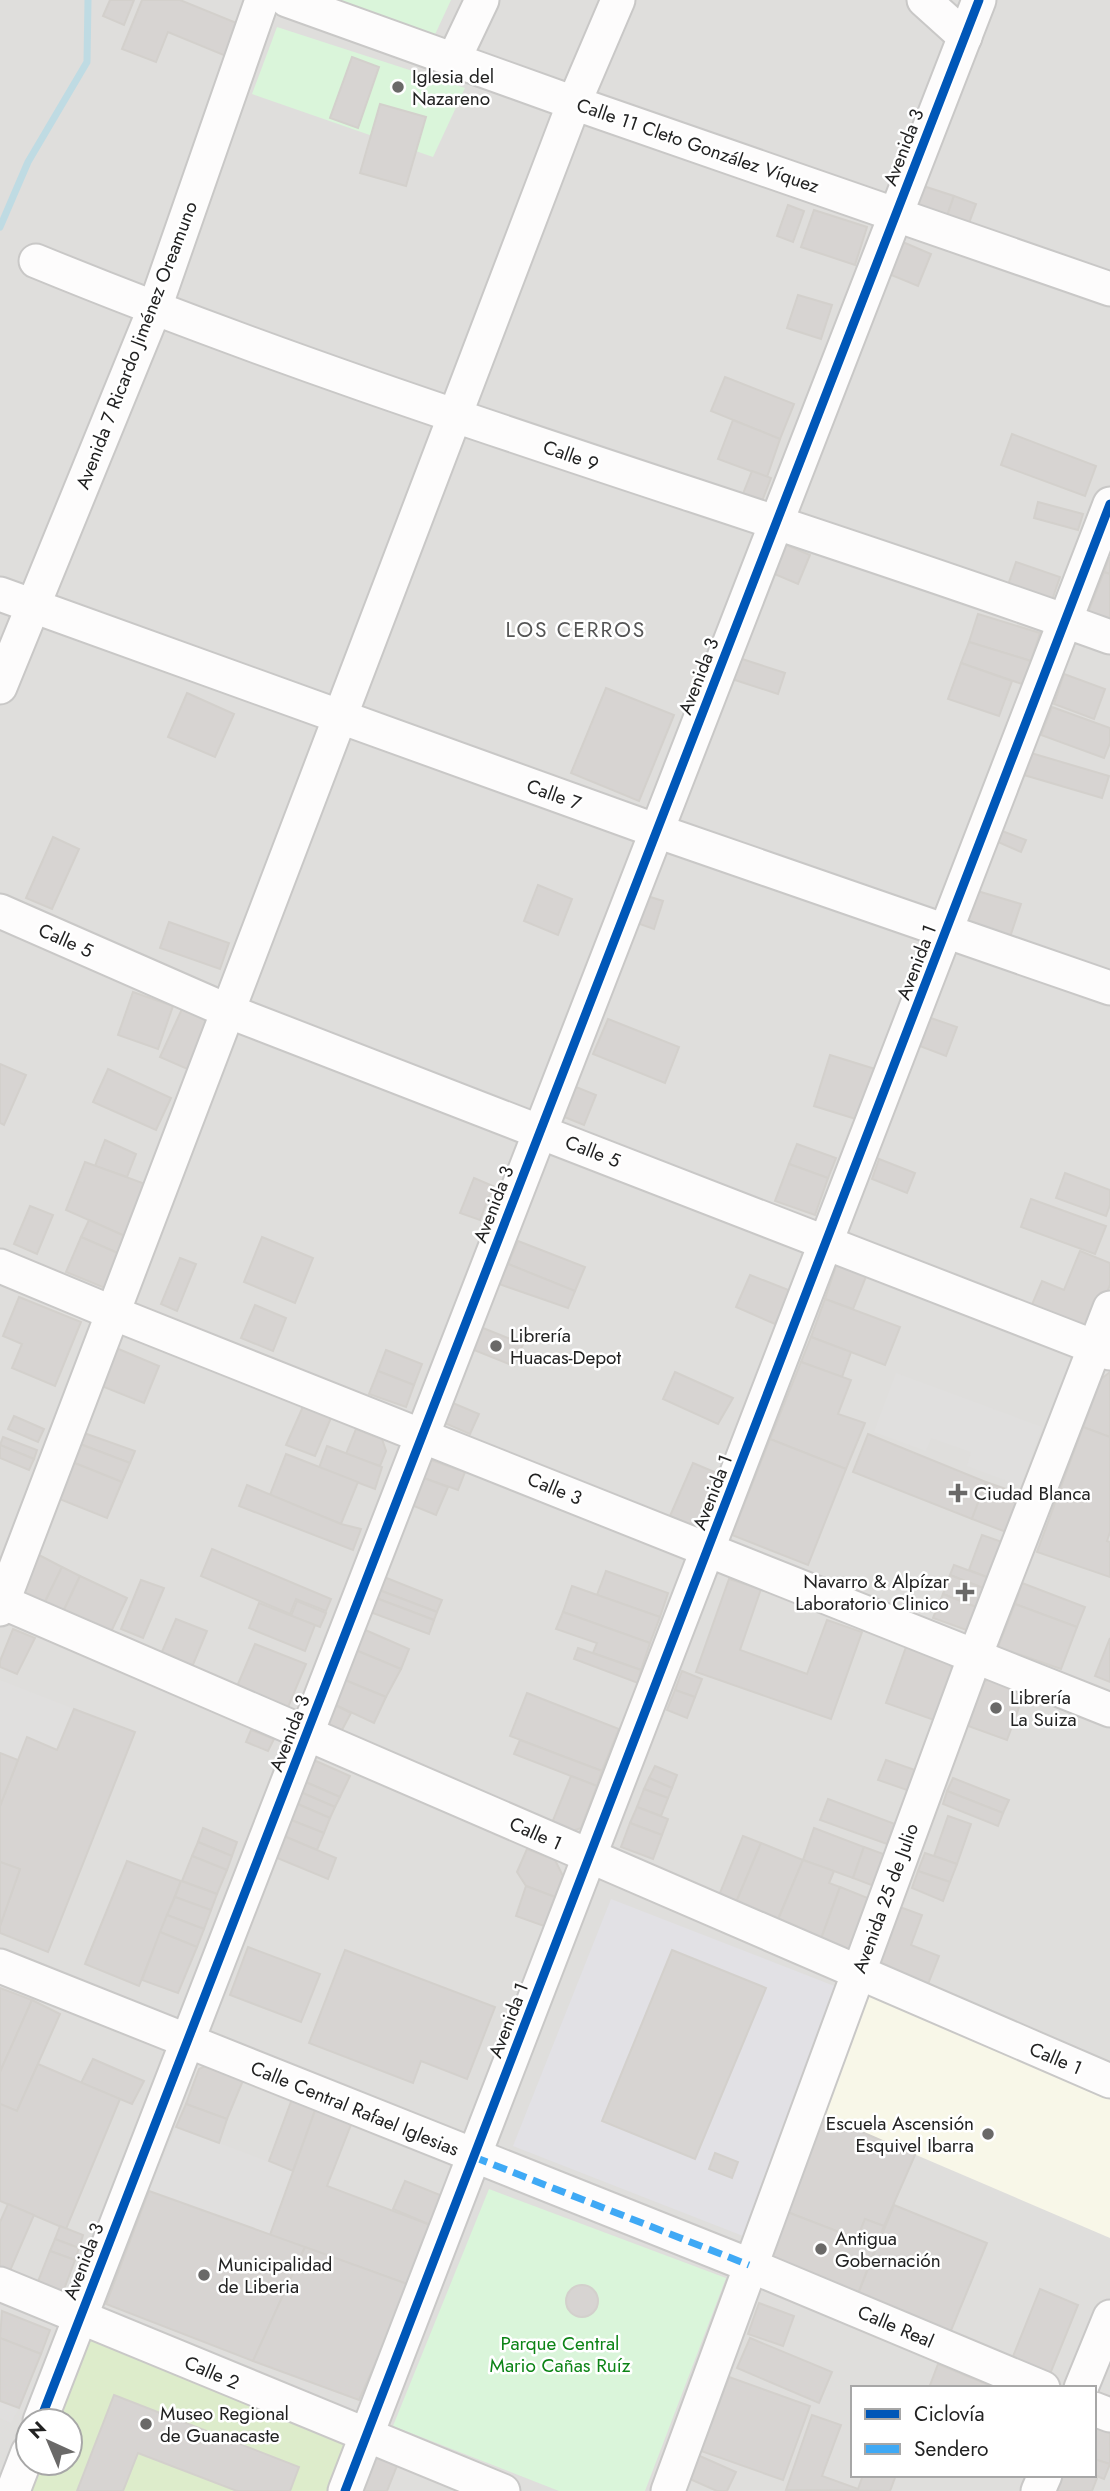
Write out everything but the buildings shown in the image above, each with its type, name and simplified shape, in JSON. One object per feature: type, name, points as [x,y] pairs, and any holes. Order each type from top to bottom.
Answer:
[{"type":"street","name":"Avenida 7 Ricardo Jiménez Oreamuno","points":[[0,687],[154,310],[262,0]]},
{"type":"street","name":"Calle 11 Cleto González Víquez","points":[[287,0],[1110,289]]},
{"type":"street","points":[[454,59],[482,0]]},
{"type":"street","points":[[1,1604],[574,103],[618,0]]},
{"type":"street","points":[[924,0],[965,37]]},
{"type":"street","name":"Avenida 3","points":[[45,2407],[979,0]]},
{"type":"street","name":"Calle 9","points":[[36,261],[154,310],[455,416],[1110,637]]},
{"type":"street","name":"Avenida 1","points":[[345,2491],[1110,504]]},
{"type":"street","name":"Calle 7","points":[[0,594],[657,831],[1110,988]]},
{"type":"street","name":"Calle 5","points":[[0,912],[228,1011],[541,1130],[1103,1350]]},
{"type":"street","name":"Calle 3","points":[[0,1266],[1110,1710]]},
{"type":"street","name":"Avenida 25 de Julio","points":[[668,2491],[975,1656],[1103,1350],[1110,1308]]},
{"type":"street","name":"Calle 1","points":[[1,1604],[307,1733],[1110,2081]]},
{"type":"street","name":"Calle Central Rafael Iglesias","points":[[0,1966],[749,2265]]},
{"type":"street","name":"Calle Real","points":[[749,2265],[1038,2386]]},
{"type":"street","name":"Calle 2","points":[[0,2284],[503,2491]]},
{"type":"street","points":[[1082,2386],[1110,2317]]},
{"type":"shaded area","points":[[0,0],[1110,0],[1110,2491],[0,2491]]},
{"type":"shaded area","points":[[896,1373],[1042,1427],[1021,1486],[967,1466],[971,1452],[931,1438],[926,1451],[874,1432]]},
{"type":"shaded area","points":[[0,1680],[74,1709],[57,1750],[28,1737],[18,1760],[0,1753]]},
{"type":"shaded area","points":[[611,1899],[842,1989],[743,2236],[513,2146]],"holes":[[[672,1950],[766,1988],[695,2158],[602,2120]]]},
{"type":"shaded area","name":"Escuela Ascensión Esquivel Ibarra","points":[[870,1995],[1110,2099],[1110,2238],[818,2113]]},
{"type":"shaded area","points":[[176,2127],[293,2171],[270,2235],[149,2191]]},
{"type":"shaded area","points":[[0,2401],[16,2407],[14,2407],[11,2423],[0,2418]]},
{"type":"green space","points":[[312,0],[451,0],[432,41]]},
{"type":"green space","points":[[277,27],[465,88],[433,157],[252,94]]},
{"type":"green space","name":"Parque Central Mario Cañas Ruíz","points":[[489,2189],[726,2278],[645,2491],[559,2491],[393,2426]]},
{"type":"green space","points":[[83,2335],[351,2444],[333,2491],[290,2491],[299,2467],[115,2395],[84,2473],[84,2407],[56,2407]]},
{"type":"green space","points":[[138,2453],[237,2491],[123,2491]]},
{"type":"green space","points":[[30,2477],[83,2477],[77,2491],[25,2491]]},
{"type":"waterway","points":[[0,227],[28,162],[87,62],[88,0]]},
{"type":"marked path","points":[[474,2157],[749,2265]]},
{"type":"cycle path","points":[[45,2407],[979,0]]},
{"type":"cycle path","points":[[345,2491],[1110,504]]},
{"type":"place","name":"Iglesia del Nazareno","points":[[398,87]]},
{"type":"place","name":"Librería Huacas-Depot","points":[[496,1346]]},
{"type":"place","name":"Ciudad Blanca","points":[[958,1493]]},
{"type":"place","name":"Navarro & Alpízar Laboratorio Clinico","points":[[965,1592]]},
{"type":"place","name":"Librería La Suiza","points":[[996,1708]]},
{"type":"place","name":"Escuela Ascensión Esquivel Ibarra","points":[[988,2134]]},
{"type":"place","name":"Antigua Gobernación","points":[[821,2249]]},
{"type":"place","name":"Municipalidad de Liberia","points":[[204,2275]]},
{"type":"place","name":"Museo Regional de Guanacaste","points":[[146,2424]]},
{"type":"district","name":"LOS CERROS","points":[[576,630]]}]
